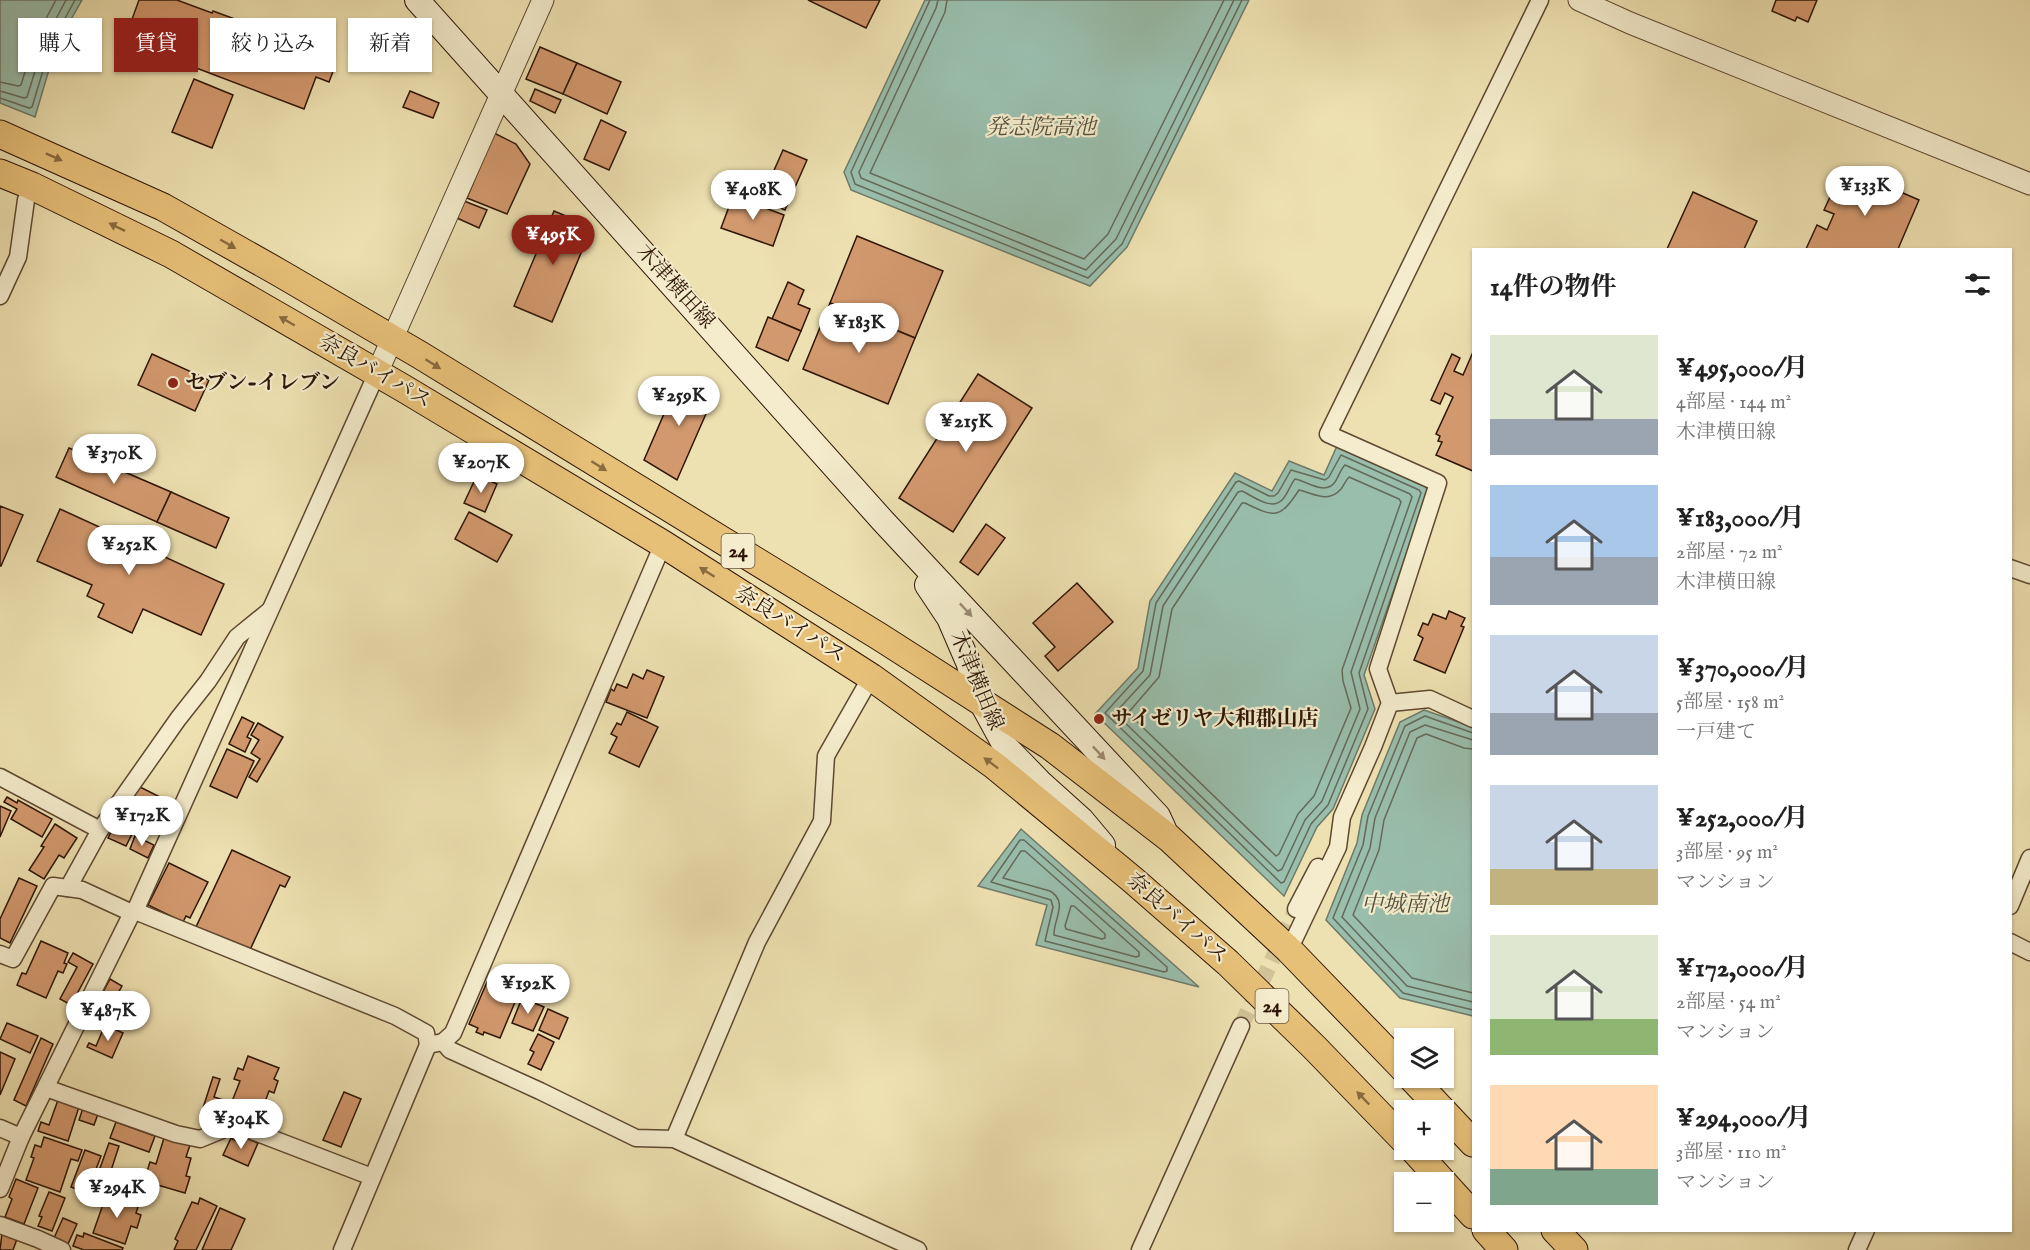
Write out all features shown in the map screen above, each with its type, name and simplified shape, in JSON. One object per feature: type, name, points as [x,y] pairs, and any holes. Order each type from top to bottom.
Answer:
[{"type":"highway","name":"奈良バイパス","points":[[0,134],[163,207],[393,340],[880,637],[1050,746],[1168,838],[1289,950],[1394,1059]]},
{"type":"highway","name":"奈良バイパス","points":[[0,173],[32,186],[171,254],[377,373],[663,544],[872,677],[994,765],[1133,880],[1228,963],[1394,1130]]},
{"type":"highway","points":[[1422,1088],[1433,1100]]},
{"type":"highway","points":[[1454,1122],[1472,1142]]},
{"type":"highway","points":[[1423,1160],[1472,1214]]},
{"type":"highway","points":[[1488,1232],[1504,1250]]},
{"type":"highway","points":[[1557,1232],[1574,1250]]},
{"type":"main road","name":"木津横田線","points":[[417,0],[883,521],[1158,816],[1168,838]]},
{"type":"main road","name":"木津横田線","points":[[883,521],[949,618],[968,662],[980,700],[1005,746],[1082,820],[1133,880]]},
{"type":"street","points":[[0,1189],[21,1137],[133,912],[271,610],[543,0]]},
{"type":"street","points":[[1296,909],[1342,817],[1390,703],[1378,669],[1438,483],[1328,434],[1540,0]]},
{"type":"street","points":[[1579,0],[2030,184]]},
{"type":"street","points":[[0,296],[18,257],[27,200],[32,186]]},
{"type":"street","points":[[342,1250],[372,1177],[436,1044],[453,1033],[663,544]]},
{"type":"street","points":[[2012,569],[2030,576]]},
{"type":"street","points":[[69,888],[100,830],[178,719],[208,681],[237,638],[271,610]]},
{"type":"street","points":[[674,1139],[757,942],[822,821],[826,756],[872,677]]},
{"type":"street","points":[[1390,703],[1430,699],[1472,719]]},
{"type":"street","points":[[0,777],[100,830]]},
{"type":"street","points":[[1289,950],[1338,848],[1342,817]]},
{"type":"street","points":[[2012,901],[2030,858]]},
{"type":"street","points":[[0,954],[13,959],[53,886],[82,890],[395,1016],[426,1033],[436,1044],[540,1090],[636,1138],[674,1139],[918,1250]]},
{"type":"street","points":[[2012,943],[2030,952]]},
{"type":"street","points":[[1140,1250],[1241,1026]]},
{"type":"street","points":[[46,1088],[176,1134],[200,1139],[229,1127],[247,1129],[372,1177]]},
{"type":"street","points":[[0,1128],[21,1137]]},
{"type":"street","points":[[0,1225],[62,1250]]},
{"type":"street","points":[[1857,1250],[1865,1232]]},
{"type":"water","points":[[0,0],[82,0],[72,18],[18,18],[18,72],[48,72],[35,117],[0,103]]},
{"type":"water","name":"発志院高池","points":[[925,0],[1249,0],[1127,247],[1090,286],[851,190],[844,172]]},
{"type":"water","points":[[1337,446],[1425,486],[1428,492],[1364,675],[1375,709],[1333,809],[1317,827],[1284,896],[1095,714],[1138,668],[1150,601],[1235,473],[1272,491],[1289,461],[1324,475]]},
{"type":"water","name":"中城南池","points":[[1424,710],[1472,727],[1472,1016],[1400,998],[1326,920],[1357,843],[1362,815],[1400,722]]},
{"type":"water","points":[[1021,829],[1199,987],[1036,945],[1047,905],[978,886]]},
{"type":"building","points":[[139,0],[177,0],[232,18],[210,18],[210,72],[333,72],[329,82],[316,77],[304,109],[198,69],[198,18],[132,18]]},
{"type":"building","points":[[808,0],[880,0],[866,28]]},
{"type":"building","points":[[1776,0],[1817,0],[1808,22],[1797,17],[1795,21],[1772,11]]},
{"type":"building","points":[[540,47],[577,63],[563,94],[526,79]]},
{"type":"building","points":[[577,63],[621,82],[607,114],[563,94]]},
{"type":"building","points":[[194,79],[233,95],[212,148],[172,132]]},
{"type":"building","points":[[535,89],[561,100],[555,113],[530,101]]},
{"type":"building","points":[[410,91],[439,103],[433,118],[403,107]]},
{"type":"building","points":[[601,120],[626,132],[609,170],[584,159]]},
{"type":"building","points":[[494,133],[516,144],[530,164],[507,214],[467,198]]},
{"type":"building","points":[[783,150],[807,160],[785,210],[761,200]]},
{"type":"building","points":[[1850,170],[1919,200],[1898,248],[1806,248],[1817,225],[1827,230],[1834,214],[1824,210],[1830,197],[1837,200]]},
{"type":"building","points":[[1693,192],[1757,221],[1744,248],[1667,248]]},
{"type":"building","points":[[733,196],[784,215],[773,246],[721,228]]},
{"type":"building","points":[[464,201],[487,210],[479,228],[457,218]]},
{"type":"building","points":[[554,211],[592,227],[552,322],[514,306]]},
{"type":"building","points":[[857,236],[943,271],[915,338],[830,303]]},
{"type":"building","points":[[788,282],[804,290],[798,304],[810,309],[801,331],[772,319]]},
{"type":"building","points":[[830,303],[915,338],[888,404],[803,369]]},
{"type":"building","points":[[768,317],[801,331],[788,361],[756,347]]},
{"type":"building","name":"セブン-イレブン","points":[[152,354],[209,380],[195,411],[138,385]]},
{"type":"building","points":[[1452,354],[1460,358],[1454,371],[1463,375],[1472,354],[1472,471],[1436,455],[1442,442],[1438,441],[1440,436],[1436,434],[1453,397],[1445,393],[1440,404],[1431,400]]},
{"type":"building","points":[[978,374],[1032,408],[953,532],[899,498]]},
{"type":"building","points":[[680,377],[716,391],[677,480],[644,460]]},
{"type":"building","points":[[69,448],[171,492],[157,522],[56,477]]},
{"type":"building","points":[[477,475],[497,484],[485,512],[464,503]]},
{"type":"building","points":[[171,492],[229,518],[216,548],[157,522]]},
{"type":"building","points":[[0,506],[23,515],[1,566],[0,566]]},
{"type":"building","points":[[60,509],[224,584],[201,635],[143,609],[132,633],[98,617],[104,604],[87,596],[92,585],[37,561]]},
{"type":"building","points":[[469,512],[512,535],[497,562],[455,539]]},
{"type":"building","points":[[986,524],[1005,538],[978,575],[960,562]]},
{"type":"building","points":[[1077,583],[1113,622],[1058,671],[1045,656],[1055,647],[1033,623]]},
{"type":"building","points":[[1449,611],[1465,618],[1461,626],[1464,627],[1445,673],[1414,660],[1423,638],[1418,635],[1423,623],[1428,625],[1433,614],[1446,619]]},
{"type":"building","points":[[647,670],[664,677],[647,718],[606,702],[611,689],[614,691],[617,684],[627,688],[633,674],[643,679]]},
{"type":"building","points":[[627,712],[658,727],[639,767],[609,753],[617,737],[611,734],[617,723],[621,725]]},
{"type":"building","points":[[242,717],[254,723],[247,737],[251,739],[245,752],[229,744]]},
{"type":"building","points":[[258,723],[283,737],[257,782],[249,777],[260,759],[251,753],[259,740],[251,735]]},
{"type":"building","points":[[227,749],[254,761],[237,798],[210,786]]},
{"type":"building","points":[[138,786],[166,800],[161,809],[158,807],[152,819],[128,806]]},
{"type":"building","points":[[7,797],[17,803],[18,800],[52,819],[42,837],[11,819],[17,809],[4,802]]},
{"type":"building","points":[[0,806],[11,811],[0,837]]},
{"type":"building","points":[[55,824],[77,838],[64,858],[59,855],[44,879],[29,870]]},
{"type":"building","points":[[114,826],[132,834],[126,846],[108,838]]},
{"type":"building","points":[[135,836],[154,845],[148,858],[130,849]]},
{"type":"building","points":[[232,850],[290,877],[285,887],[280,885],[249,952],[196,927]]},
{"type":"building","points":[[169,863],[208,882],[190,918],[186,916],[183,922],[148,905]]},
{"type":"building","points":[[19,878],[37,886],[10,943],[0,938],[0,919]]},
{"type":"building","points":[[41,941],[68,953],[63,973],[58,971],[46,998],[17,985],[22,973],[26,974]]},
{"type":"building","points":[[73,953],[93,964],[71,1005],[60,999],[77,967],[68,962]]},
{"type":"building","points":[[110,979],[122,986],[110,1007],[127,1016],[121,1027],[106,1019],[104,1023],[91,1015]]},
{"type":"building","points":[[487,982],[518,995],[500,1038],[484,1032],[483,1035],[476,1032],[478,1028],[469,1024]]},
{"type":"building","points":[[522,998],[544,1007],[533,1031],[512,1023]]},
{"type":"building","points":[[548,1009],[568,1018],[559,1039],[539,1030]]},
{"type":"building","points":[[7,1023],[38,1036],[30,1053],[0,1039]]},
{"type":"building","points":[[105,1025],[123,1033],[112,1058],[87,1047],[89,1043],[96,1046]]},
{"type":"building","points":[[538,1034],[554,1042],[541,1070],[528,1064],[534,1052],[530,1050]]},
{"type":"building","points":[[41,1038],[53,1044],[26,1106],[14,1100]]},
{"type":"building","points":[[0,1052],[15,1059],[0,1095]]},
{"type":"building","points":[[248,1056],[279,1068],[274,1079],[278,1081],[274,1093],[269,1091],[257,1124],[246,1120],[250,1111],[231,1104],[240,1081],[234,1079],[238,1068],[243,1070]]},
{"type":"building","points":[[213,1077],[220,1079],[214,1097],[229,1102],[227,1107],[243,1111],[240,1119],[215,1111],[214,1114],[202,1111]]},
{"type":"building","points":[[344,1092],[361,1099],[341,1147],[323,1140]]},
{"type":"building","points":[[58,1100],[79,1107],[68,1141],[38,1131],[41,1122],[49,1125]]},
{"type":"building","points":[[83,1108],[98,1114],[94,1125],[79,1120]]},
{"type":"building","points":[[116,1122],[155,1136],[149,1152],[110,1138]]},
{"type":"building","points":[[239,1135],[258,1143],[248,1166],[223,1155],[231,1138],[236,1141]]},
{"type":"building","points":[[44,1137],[82,1150],[78,1161],[71,1159],[60,1192],[26,1180],[34,1158],[31,1157],[35,1145],[41,1147]]},
{"type":"building","points":[[164,1138],[190,1145],[186,1157],[191,1158],[186,1176],[190,1177],[185,1193],[144,1181],[150,1162],[156,1164]]},
{"type":"building","points":[[109,1143],[119,1146],[106,1186],[95,1182]]},
{"type":"building","points":[[85,1150],[101,1156],[87,1193],[71,1187]]},
{"type":"building","points":[[16,1179],[38,1188],[24,1224],[5,1217]]},
{"type":"building","points":[[49,1192],[65,1198],[52,1231],[38,1226],[42,1217],[39,1216]]},
{"type":"building","points":[[107,1193],[139,1204],[136,1213],[141,1215],[137,1228],[131,1226],[125,1244],[93,1233]]},
{"type":"building","points":[[200,1198],[217,1206],[196,1250],[174,1250],[178,1241],[175,1239],[192,1202],[198,1204]]},
{"type":"building","points":[[220,1208],[245,1219],[231,1250],[202,1250]]},
{"type":"building","points":[[63,1218],[77,1224],[68,1244],[54,1238]]},
{"type":"building","points":[[2,1233],[17,1239],[13,1250],[0,1250]]},
{"type":"building","points":[[84,1233],[123,1248],[122,1250],[84,1250],[73,1246],[77,1235],[83,1237]]},
{"type":"tunnel","points":[[1241,1026],[1296,909]]},
{"type":"place","name":"セブン-イレブン","points":[[173,383]]},
{"type":"place","name":"サイゼリヤ大和郡山店","points":[[1099,719]]}]
